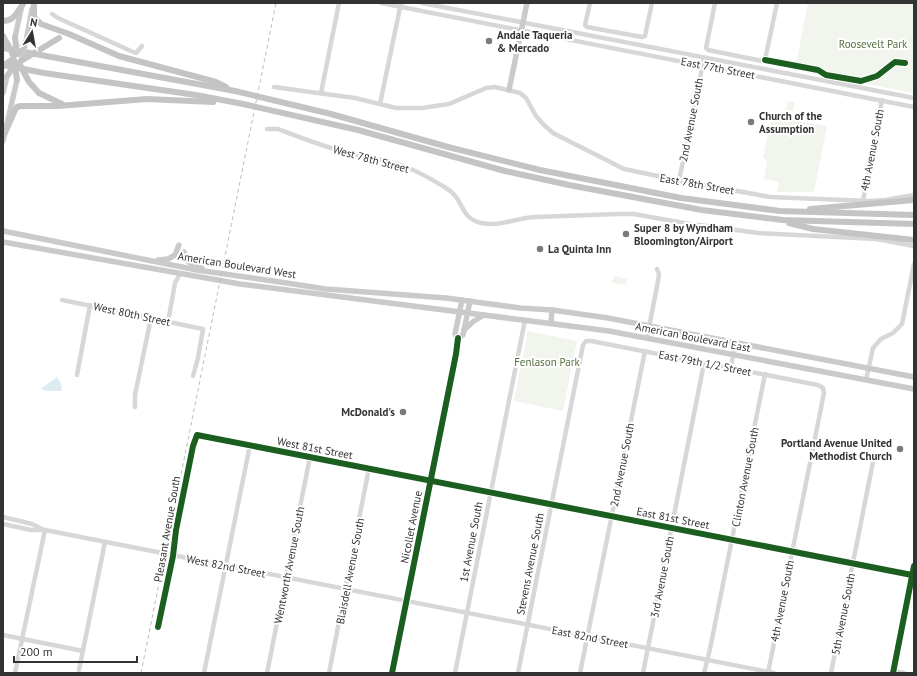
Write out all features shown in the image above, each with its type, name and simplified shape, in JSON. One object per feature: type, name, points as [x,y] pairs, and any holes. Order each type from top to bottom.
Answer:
[{"type":"highway","points":[[3,21],[10,20],[14,17],[23,3]]},
{"type":"highway","points":[[34,3],[34,17],[41,24],[82,39],[120,56],[216,82],[235,91]]},
{"type":"highway","points":[[3,36],[29,82],[39,93],[58,103],[68,105]]},
{"type":"highway","points":[[15,37],[17,80]]},
{"type":"highway","points":[[3,65],[59,38],[69,37],[82,39]]},
{"type":"highway","points":[[7,76],[26,42]]},
{"type":"highway","points":[[3,48],[235,91],[331,114],[490,158],[540,170],[681,198],[780,211],[914,215]]},
{"type":"highway","points":[[3,65],[44,73],[196,95],[243,104],[358,130],[497,169],[569,185],[702,210],[815,222],[914,224]]},
{"type":"highway","points":[[4,138],[17,107],[27,105],[58,106],[147,99],[243,104]]},
{"type":"highway","points":[[780,211],[914,200]]},
{"type":"highway","points":[[766,218],[813,229],[914,240]]},
{"type":"main road","points":[[15,37],[23,3]]},
{"type":"main road","points":[[26,42],[34,3]]},
{"type":"main road","points":[[509,90],[527,3]]},
{"type":"main road","points":[[3,93],[7,76]]},
{"type":"main road","points":[[4,138],[17,80]]},
{"type":"main road","name":"American Boulevard West","points":[[3,230],[16,234],[214,272],[326,289],[389,293],[470,301]]},
{"type":"main road","name":"American Boulevard West","points":[[3,243],[58,251],[240,284],[468,313]]},
{"type":"main road","points":[[154,261],[168,259],[176,255],[179,245]]},
{"type":"main road","points":[[184,252],[188,262],[214,272]]},
{"type":"main road","points":[[388,303],[389,293]]},
{"type":"main road","name":"Nicollet Avenue","points":[[392,673],[455,359],[458,338],[455,334],[462,300]]},
{"type":"main road","points":[[458,338],[463,335],[470,301]]},
{"type":"main road","name":"American Boulevard East","points":[[470,301],[520,308],[552,310],[650,325],[914,377]]},
{"type":"main road","points":[[551,323],[552,310]]},
{"type":"main road","name":"American Boulevard East","points":[[468,313],[602,330],[914,389]]},
{"type":"main road","points":[[464,331],[474,321],[484,315]]},
{"type":"main road","points":[[821,371],[824,360]]},
{"type":"main road","points":[[837,374],[839,363]]},
{"type":"main road","points":[[893,672],[914,566]]},
{"type":"street","points":[[321,93],[339,3]]},
{"type":"street","name":"East 77th Street","points":[[381,3],[401,5],[914,107]]},
{"type":"street","name":"East 77th Street","points":[[422,3],[914,98]]},
{"type":"street","points":[[590,3],[585,25],[587,27],[642,37],[645,36],[652,3]]},
{"type":"street","points":[[715,3],[706,48],[708,50],[762,61],[766,60],[777,3]]},
{"type":"street","points":[[380,104],[401,5]]},
{"type":"street","points":[[52,14],[136,53],[142,46]]},
{"type":"street","points":[[588,43],[590,38],[628,46],[637,45]]},
{"type":"street","name":"2nd Avenue South","points":[[679,181],[704,58]]},
{"type":"street","points":[[274,87],[355,98],[396,108],[437,107],[450,104],[490,87],[509,90]]},
{"type":"street","name":"East 78th Street","points":[[509,90],[523,95],[536,116],[544,125],[561,138],[624,169],[679,181],[770,197],[863,201],[885,200],[914,195]]},
{"type":"street","name":"4th Avenue South","points":[[863,201],[882,100]]},
{"type":"street","name":"West 78th Street","points":[[267,129],[278,129],[322,146],[404,166],[453,193],[461,204],[466,215],[469,218],[482,223],[500,224],[522,218],[535,217],[634,214],[684,223],[752,232],[799,236],[876,239],[914,246]]},
{"type":"street","points":[[866,380],[872,350],[881,339],[893,333],[902,324],[914,264]]},
{"type":"street","points":[[647,338],[659,278],[657,269]]},
{"type":"street","points":[[168,322],[177,273]]},
{"type":"street","name":"West 80th Street","points":[[62,300],[203,329],[194,376]]},
{"type":"street","points":[[77,375],[90,306]]},
{"type":"street","points":[[135,407],[134,395],[151,318]]},
{"type":"street","name":"1st Avenue South","points":[[455,673],[525,320]]},
{"type":"street","name":"East 79th 1/2 Street","points":[[586,341],[765,374],[818,385],[823,388]]},
{"type":"street","name":"Stevens Avenue South","points":[[518,673],[586,341]]},
{"type":"street","points":[[731,368],[735,342]]},
{"type":"street","name":"2nd Avenue South","points":[[580,673],[645,351]]},
{"type":"street","name":"3rd Avenue South","points":[[643,673],[704,363]]},
{"type":"street","name":"Clinton Avenue South","points":[[704,673],[765,374]]},
{"type":"street","name":"4th Avenue South","points":[[768,672],[824,392],[823,388]]},
{"type":"street","name":"West 81st Street","points":[[197,435],[430,480]]},
{"type":"street","name":"Pleasant Avenue South","points":[[158,627],[173,556],[177,522],[193,446],[197,435]]},
{"type":"street","points":[[206,673],[225,566],[250,445]]},
{"type":"street","name":"Wentworth Avenue South","points":[[267,673],[310,457]]},
{"type":"street","name":"5th Avenue South","points":[[831,673],[873,462]]},
{"type":"street","name":"Blaisdell Avenue South","points":[[329,673],[369,468]]},
{"type":"street","name":"East 81st Street","points":[[430,480],[912,576]]},
{"type":"street","name":"West 82nd Street","points":[[3,517],[32,524],[45,530]]},
{"type":"street","name":"West 82nd Street","points":[[3,524],[31,530],[45,530],[406,601]]},
{"type":"street","points":[[15,673],[45,530]]},
{"type":"street","points":[[79,670],[105,542]]},
{"type":"street","name":"East 82nd Street","points":[[406,601],[774,673]]},
{"type":"street","points":[[3,635],[83,651]]},
{"type":"street","points":[[893,672],[904,673]]},
{"type":"green space","name":"Roosevelt Park","points":[[808,3],[914,3],[914,93],[795,70]]},
{"type":"green space","points":[[788,101],[795,102],[793,111],[785,110]]},
{"type":"green space","points":[[772,116],[827,126],[814,192],[777,192],[779,182],[764,179],[767,161],[763,157]]},
{"type":"green space","points":[[614,276],[627,279],[626,285],[613,283],[612,281]]},
{"type":"green space","name":"Fenlason Park","points":[[528,331],[577,341],[563,411],[514,401]]},
{"type":"shaded area","points":[[57,377],[61,383],[62,391],[47,391],[41,389]]},
{"type":"railway","points":[[141,673],[276,3]]},
{"type":"cycle path","points":[[765,60],[818,70],[826,75],[861,81],[877,76],[895,62],[905,63]]},
{"type":"cycle path","points":[[392,673],[458,338]]},
{"type":"cycle path","points":[[158,627],[173,556],[176,530],[193,446],[197,435],[912,575]]},
{"type":"cycle path","points":[[893,673],[914,566]]},
{"type":"place","name":"Andale Taqueria & Mercado","points":[[489,41]]},
{"type":"place","name":"Church of the Assumption","points":[[751,122]]},
{"type":"place","name":"Super 8 by Wyndham Bloomington/Airport","points":[[626,234]]},
{"type":"place","name":"La Quinta Inn","points":[[540,249]]},
{"type":"place","name":"McDonald's","points":[[403,412]]},
{"type":"place","name":"Portland Avenue United Methodist Church","points":[[900,449]]}]
